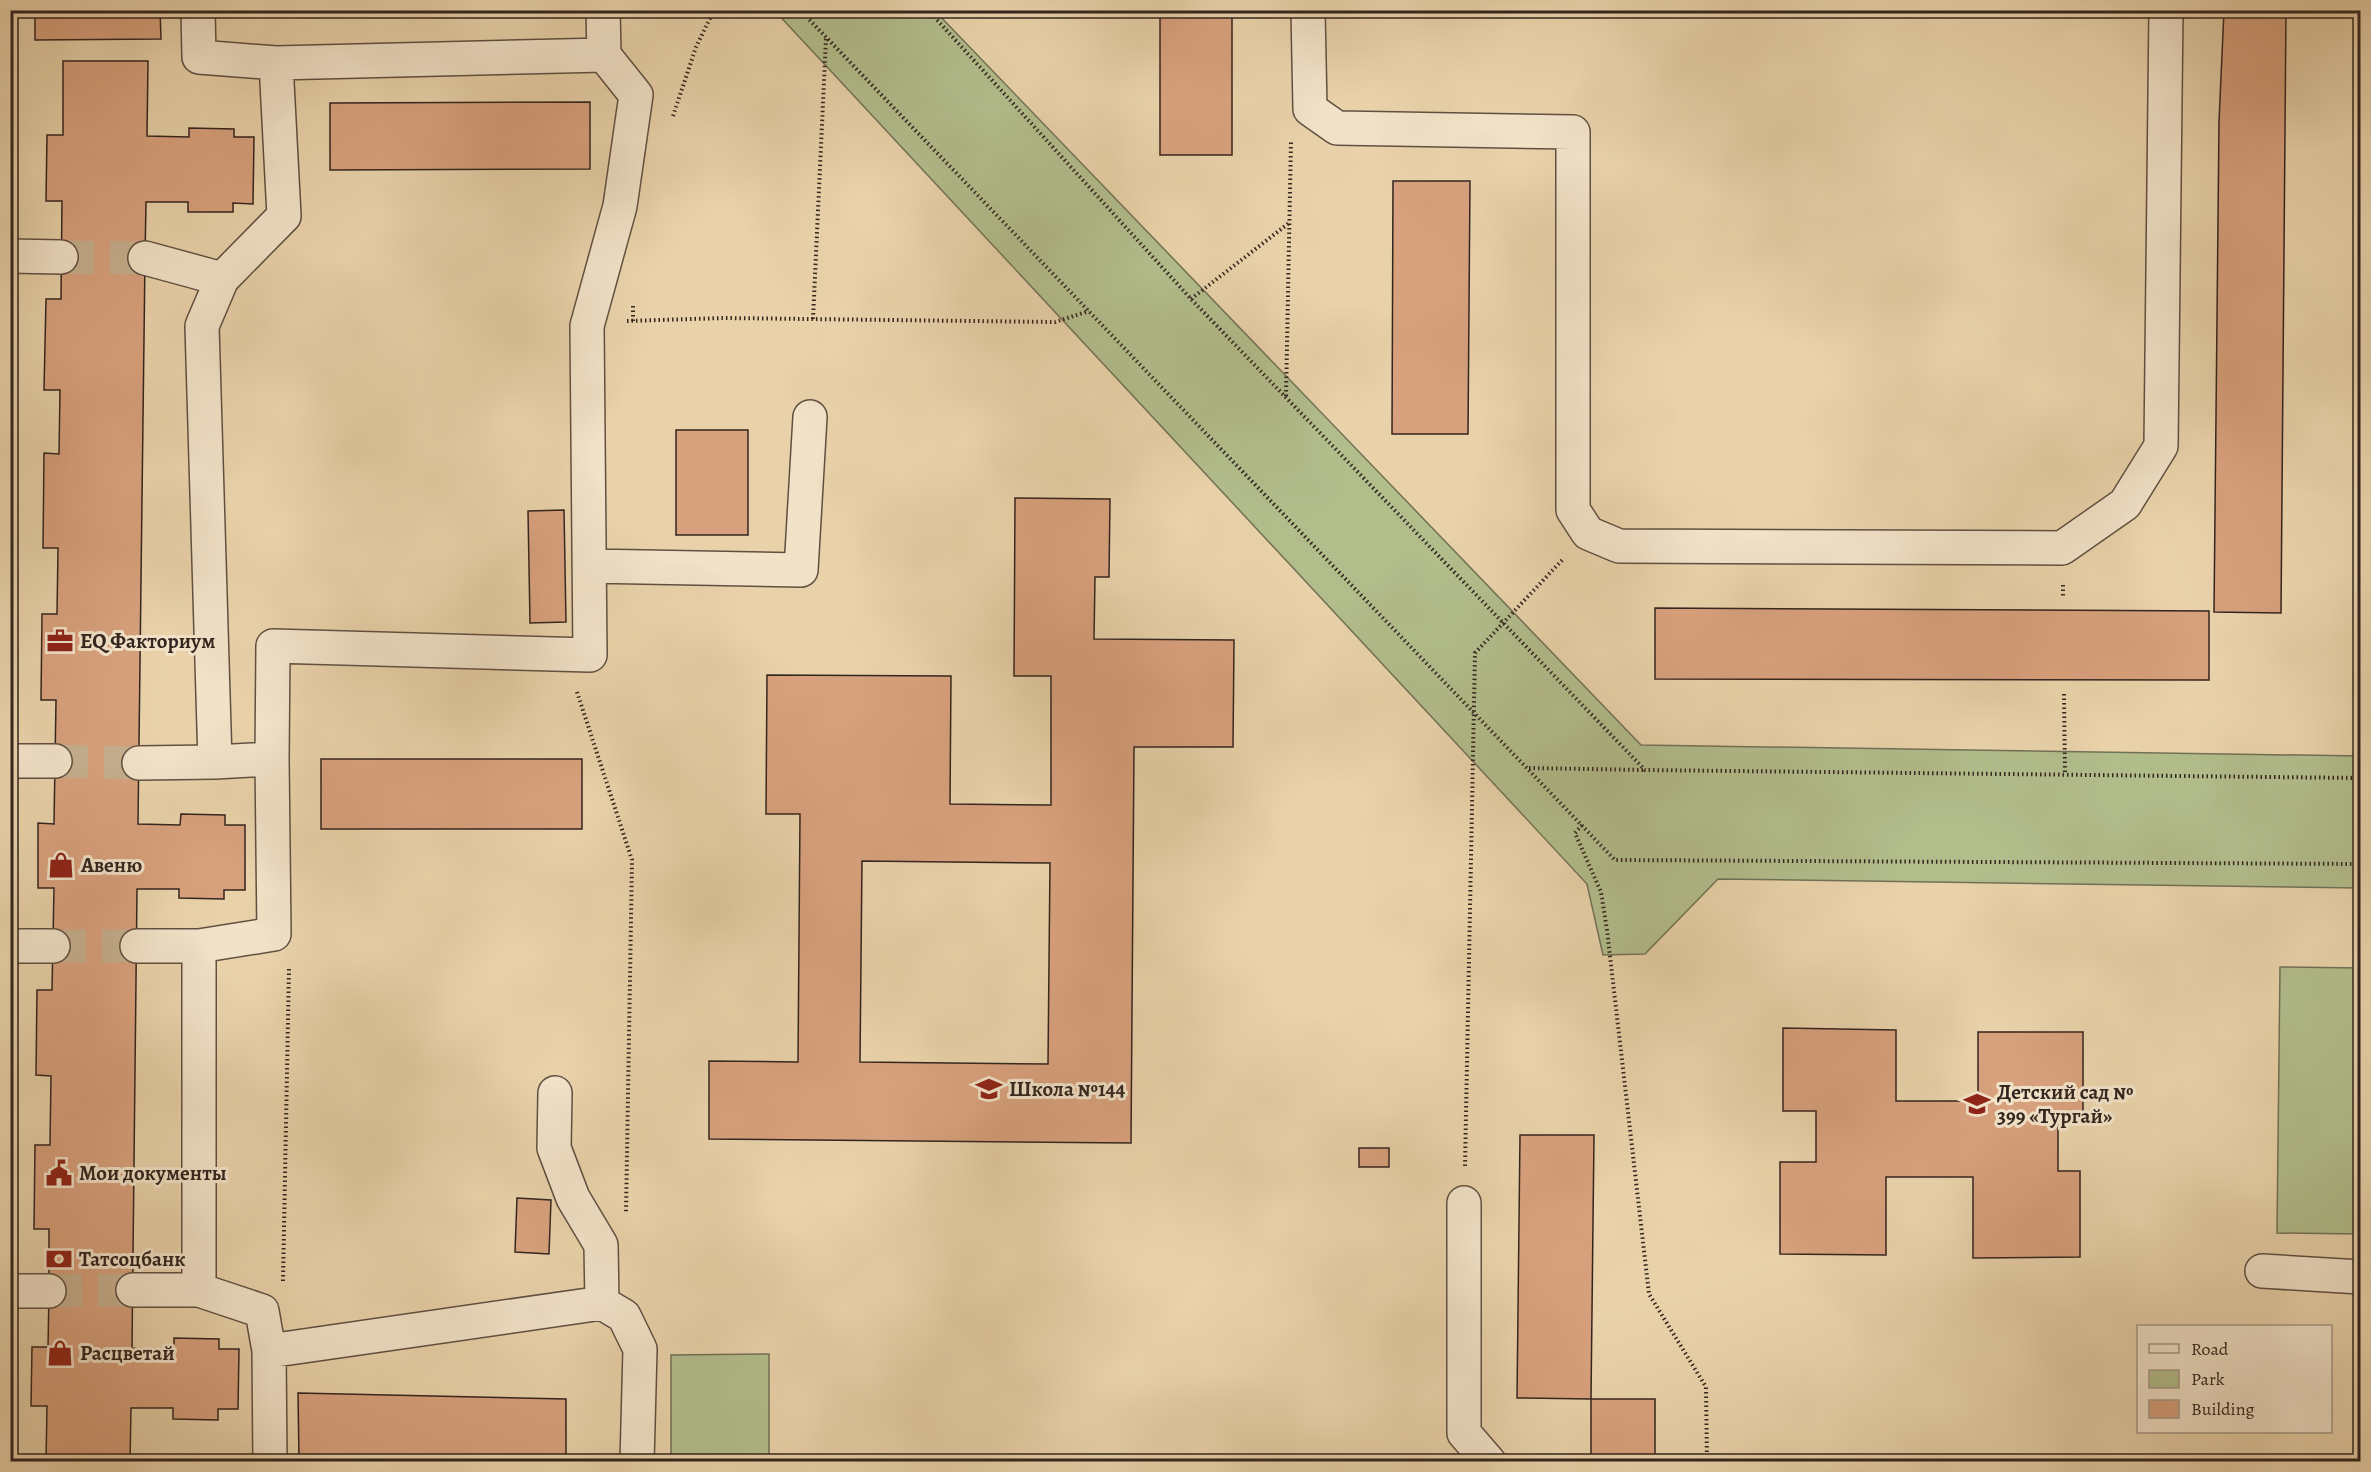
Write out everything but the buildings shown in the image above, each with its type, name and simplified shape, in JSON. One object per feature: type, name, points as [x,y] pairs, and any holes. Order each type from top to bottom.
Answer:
[{"type":"lane","points":[[198,10],[199,57],[276,63],[604,56]]},
{"type":"lane","points":[[136,946],[199,946],[274,934],[273,646],[590,655],[587,326],[620,206],[636,96],[604,56],[603,10]]},
{"type":"lane","points":[[1308,10],[1310,109],[1337,128],[1573,132],[1573,510],[1588,533],[1619,546],[2062,548],[2125,504],[2161,446],[2166,10]]},
{"type":"lane","points":[[215,762],[202,326],[222,279],[284,216],[276,63]]},
{"type":"lane","points":[[10,256],[62,257]]},
{"type":"lane","points":[[145,258],[222,279]]},
{"type":"lane","points":[[589,566],[801,570],[810,417]]},
{"type":"lane","points":[[139,763],[272,759]]},
{"type":"lane","points":[[10,761],[55,761]]},
{"type":"lane","points":[[10,946],[53,946]]},
{"type":"lane","points":[[199,946],[199,1290]]},
{"type":"lane","points":[[555,1093],[554,1148],[573,1198],[601,1245],[603,1303]]},
{"type":"lane","points":[[1464,1203],[1464,1433],[1489,1461]]},
{"type":"lane","points":[[2262,1271],[2361,1277]]},
{"type":"lane","points":[[133,1290],[199,1290],[262,1311],[269,1351],[270,1461]]},
{"type":"lane","points":[[10,1291],[49,1291]]},
{"type":"lane","points":[[269,1351],[603,1303],[624,1316],[640,1349],[637,1461]]},
{"type":"path","points":[[800,10],[1615,860],[2361,864]]},
{"type":"path","points":[[813,319],[826,38]]},
{"type":"path","points":[[1286,397],[1290,141],[1310,109]]},
{"type":"path","points":[[1191,299],[1289,224]]},
{"type":"path","points":[[589,317],[633,321],[723,318],[1055,322],[1089,311]]},
{"type":"path","points":[[1464,1203],[1475,654],[1588,533]]},
{"type":"path","points":[[565,654],[632,860],[626,1222]]},
{"type":"path","points":[[2064,694],[2065,775]]},
{"type":"path","points":[[1528,768],[1645,770]]},
{"type":"path","points":[[1582,825],[1575,833],[1601,892],[1607,930],[1649,1294],[1706,1388],[1707,1461]]},
{"type":"path","points":[[262,1311],[283,1294],[289,959]]},
{"type":"green space","points":[[775,11],[935,11],[1641,745],[2360,756],[2360,888],[1718,879],[1645,954],[1603,955],[1587,884]]},
{"type":"green space","points":[[2280,967],[2360,968],[2360,1234],[2277,1233]]},
{"type":"green space","points":[[769,1354],[769,1461],[671,1461],[671,1355]]},
{"type":"tunnel","points":[[61,257],[145,258]]},
{"type":"tunnel","points":[[55,761],[139,763]]},
{"type":"tunnel","points":[[53,946],[137,946]]},
{"type":"tunnel","points":[[49,1291],[133,1290]]},
{"type":"place","name":"EQ Факториум","points":[[60,641]]},
{"type":"place","name":"Авеню","points":[[61,865]]},
{"type":"place","name":"Школа №144","points":[[989,1089]]},
{"type":"place","name":"Детский сад № 399 «Тургай»","points":[[1977,1104]]},
{"type":"place","name":"Мои документы","points":[[59,1173]]},
{"type":"place","name":"Татсоцбанк","points":[[59,1259]]},
{"type":"place","name":"Расцветай","points":[[60,1353]]}]
